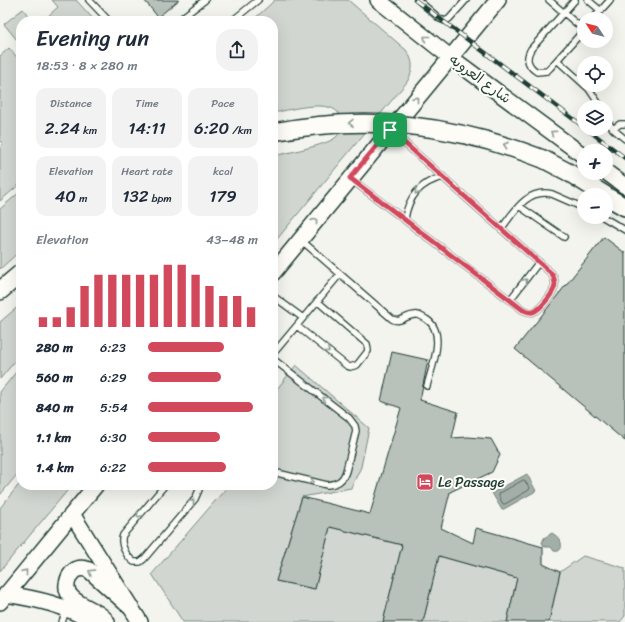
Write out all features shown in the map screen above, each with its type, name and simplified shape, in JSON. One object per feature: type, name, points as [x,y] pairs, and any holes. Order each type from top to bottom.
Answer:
[{"type":"main road","name":"شارع العروبه","points":[[378,0],[450,57],[577,151]]},
{"type":"main road","points":[[278,267],[498,0]]},
{"type":"main road","points":[[278,131],[344,123],[408,125],[446,130],[470,135],[543,159],[594,188]]},
{"type":"main road","points":[[613,177],[625,186]]},
{"type":"main road","points":[[613,199],[625,207]]},
{"type":"main road","points":[[0,291],[16,277]]},
{"type":"main road","points":[[3,598],[92,490]]},
{"type":"main road","points":[[72,514],[140,622]]},
{"type":"main road","points":[[107,622],[92,609],[71,597],[66,586],[70,574],[82,568],[89,570],[130,607]]},
{"type":"main road","points":[[3,598],[47,602],[65,615],[93,622]]},
{"type":"lane","points":[[89,0],[104,16]]},
{"type":"lane","points":[[184,16],[205,0]]},
{"type":"lane","points":[[238,16],[258,0]]},
{"type":"lane","points":[[418,0],[440,19],[445,21],[449,19],[463,1]]},
{"type":"lane","points":[[549,0],[577,24]]},
{"type":"lane","points":[[575,0],[531,50],[528,57],[530,66],[537,72],[547,71],[577,38]]},
{"type":"lane","points":[[588,0],[601,11],[610,0]]},
{"type":"lane","points":[[557,60],[589,89],[596,100]]},
{"type":"lane","points":[[614,129],[623,126]]},
{"type":"lane","points":[[614,129],[625,138]]},
{"type":"lane","points":[[350,178],[523,310],[534,312],[539,309],[554,290],[554,278],[551,273],[390,130]]},
{"type":"lane","points":[[405,219],[408,204],[416,191],[428,182],[443,178]]},
{"type":"lane","points":[[501,228],[519,206],[535,194],[546,192],[577,205]]},
{"type":"lane","points":[[519,206],[564,237]]},
{"type":"lane","points":[[613,223],[625,230]]},
{"type":"lane","points":[[301,239],[394,320],[401,321],[416,314],[428,320],[432,324],[437,333],[438,342],[427,386]]},
{"type":"lane","points":[[510,300],[539,262]]},
{"type":"lane","points":[[278,348],[340,274]]},
{"type":"lane","points":[[278,300],[303,318]]},
{"type":"lane","points":[[296,326],[348,366],[354,367],[357,365],[368,351],[367,344],[317,301]]},
{"type":"lane","points":[[278,364],[349,418],[355,426],[356,431],[346,471],[340,482],[334,485],[327,485],[278,473]]},
{"type":"lane","points":[[160,490],[121,539],[123,546],[134,562],[140,562],[144,559],[196,499],[198,490]]},
{"type":"shaded area","points":[[52,0],[76,0],[90,16],[48,16],[58,7]]},
{"type":"shaded area","points":[[275,0],[348,0],[406,50],[412,62],[412,70],[407,82],[278,238],[278,155],[330,141],[338,134],[341,121],[338,113],[332,108],[323,106],[301,107],[278,112],[278,16],[257,16]]},
{"type":"shaded area","points":[[23,9],[28,16],[16,16],[16,39],[4,24]]},
{"type":"shaded area","points":[[9,48],[16,56],[16,187],[0,201],[0,147],[3,144],[0,141],[0,56]]},
{"type":"shaded area","points":[[16,195],[16,255],[0,269],[0,209]]},
{"type":"shaded area","points":[[16,308],[16,360],[0,379],[0,322]]},
{"type":"shaded area","points":[[296,365],[369,428],[361,467],[351,488],[302,497],[276,581],[315,589],[330,527],[402,545],[383,622],[183,622],[152,574],[225,490],[278,490],[278,388]]},
{"type":"shaded area","points":[[16,372],[16,476],[0,495],[0,392]]},
{"type":"shaded area","points":[[16,488],[16,490],[68,490],[0,571],[0,508]]},
{"type":"shaded area","points":[[439,556],[517,578],[507,622],[423,622]]},
{"type":"shaded area","points":[[583,556],[625,568],[625,616],[620,622],[549,622],[560,572]]},
{"type":"water","points":[[527,474],[536,491],[502,510],[492,493]]},
{"type":"water","points":[[552,533],[561,542],[561,548],[558,551],[554,551],[551,547],[545,547],[542,543],[544,538]]},
{"type":"building","points":[[144,0],[179,0],[159,16],[157,16]]},
{"type":"building","points":[[604,237],[625,253],[625,441],[515,349]]},
{"type":"building","name":"Le Passage","points":[[392,352],[428,360],[420,400],[458,412],[452,438],[468,437],[491,439],[500,455],[492,472],[450,492],[441,528],[473,543],[476,528],[543,547],[543,564],[560,572],[549,622],[507,622],[517,578],[439,556],[423,622],[383,622],[402,545],[330,527],[315,589],[276,581],[302,497],[370,514],[401,408],[381,401]]},
{"type":"railway","points":[[415,0],[577,122]]},
{"type":"railway","points":[[596,136],[625,158]]},
{"type":"place","name":"Le Passage","points":[[425,482]]},
{"type":"route","points":[[390,130],[551,273],[554,278],[554,290],[539,309],[534,312],[523,310],[350,178],[390,130]]}]
